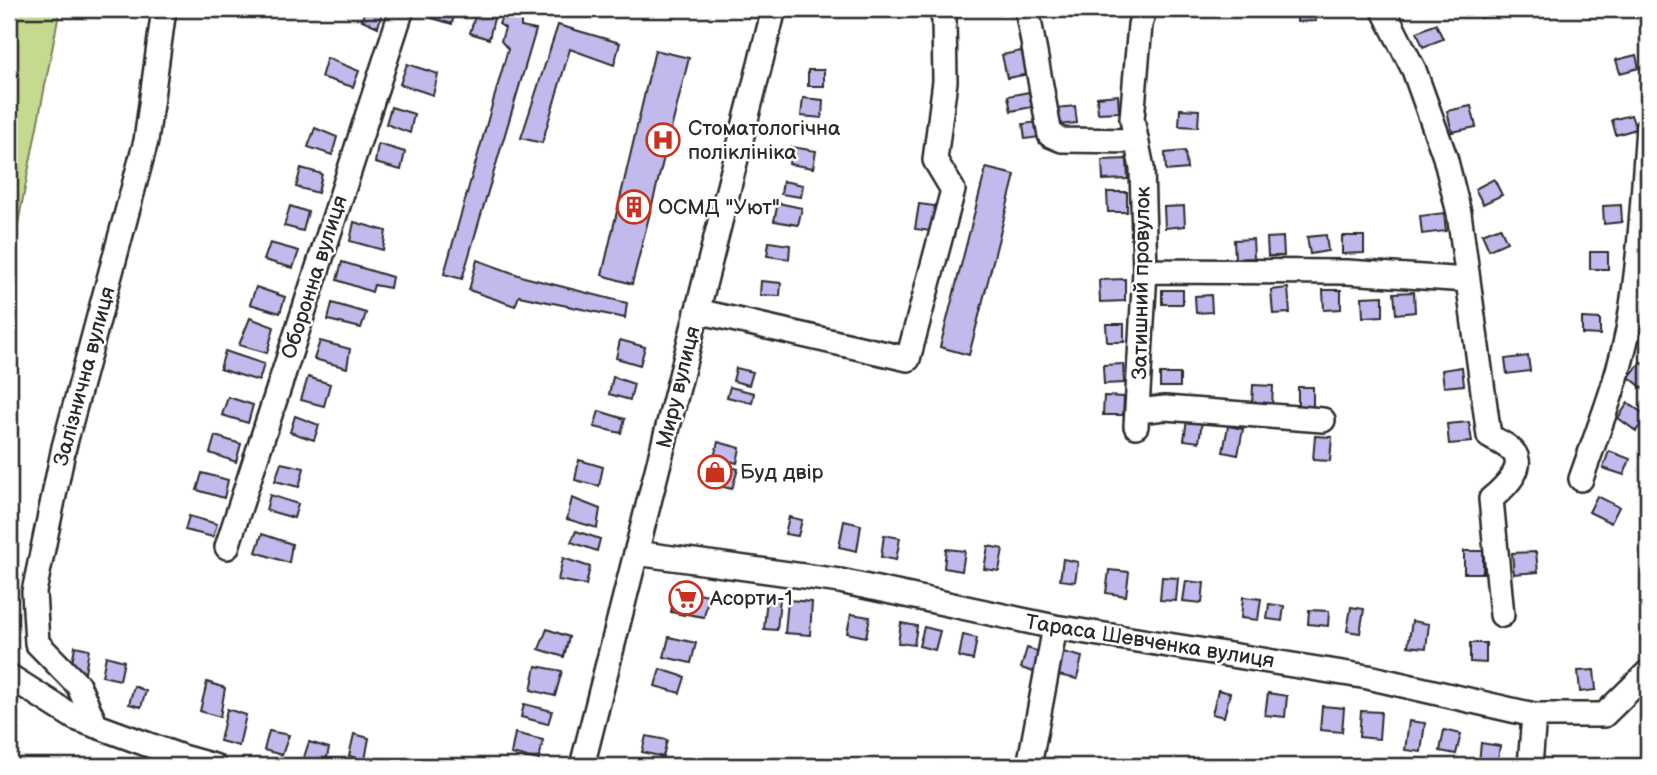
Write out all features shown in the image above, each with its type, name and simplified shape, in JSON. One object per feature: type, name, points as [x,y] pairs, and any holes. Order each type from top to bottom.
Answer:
[{"type":"street","name":"Залізнична вулиця","points":[[96,726],[78,685],[37,643],[34,592],[64,447],[146,141],[164,9]]},
{"type":"street","name":"Оборонна вулиця","points":[[228,547],[402,9]]},
{"type":"street","name":"Миру вулиця","points":[[582,766],[774,9]]},
{"type":"street","points":[[697,311],[908,359],[953,190],[935,160],[945,81],[944,18],[939,9]]},
{"type":"street","points":[[1027,9],[1050,135],[1062,140],[1136,142]]},
{"type":"street","name":"Затишний провулок","points":[[1143,9],[1132,119],[1142,168],[1145,271],[1137,418],[1165,408],[1323,420]]},
{"type":"street","points":[[1383,9],[1413,70],[1445,157],[1459,213],[1489,436],[1512,449],[1517,462],[1516,473],[1508,485],[1491,499],[1502,615]]},
{"type":"street","points":[[1581,479],[1613,387],[1627,332],[1639,246],[1648,127]]},
{"type":"street","points":[[1145,271],[1347,272],[1468,280]]},
{"type":"street","name":"Тараса Шевченка вулиця","points":[[636,553],[840,581],[1055,627],[1368,677],[1534,715],[1604,715],[1648,672]]},
{"type":"street","points":[[1029,766],[1055,627]]},
{"type":"street","points":[[9,676],[75,718],[214,766]]},
{"type":"street","points":[[1530,766],[1534,715]]},
{"type":"green space","points":[[9,9],[60,9],[16,234],[9,239]]},
{"type":"building","points":[[365,9],[383,9],[378,27],[362,20]]},
{"type":"building","points":[[434,9],[455,9],[452,24],[432,18]]},
{"type":"building","points":[[477,9],[496,10],[489,39],[470,33]]},
{"type":"building","points":[[1297,9],[1316,9],[1316,21],[1297,22]]},
{"type":"building","points":[[1479,9],[1502,9],[1503,15],[1480,18]]},
{"type":"building","points":[[504,13],[521,17],[521,27],[536,30],[462,279],[444,274],[508,49],[501,41],[505,28],[499,24]]},
{"type":"building","points":[[1436,24],[1443,39],[1423,47],[1417,32]]},
{"type":"building","points":[[558,25],[620,43],[614,65],[570,49],[542,143],[521,138]]},
{"type":"building","name":"ОСМД \"Уют\"","points":[[655,50],[689,58],[632,284],[602,275]]},
{"type":"building","points":[[1026,50],[1030,74],[1007,78],[1002,55]]},
{"type":"building","points":[[1636,55],[1639,68],[1620,73],[1616,60]]},
{"type":"building","points":[[327,58],[359,71],[353,87],[321,77]]},
{"type":"building","points":[[407,64],[438,74],[433,95],[400,84]]},
{"type":"building","points":[[808,70],[824,70],[824,86],[808,86]]},
{"type":"building","points":[[1029,92],[1032,107],[1011,111],[1008,96]]},
{"type":"building","points":[[1118,95],[1119,112],[1098,113],[1097,97]]},
{"type":"building","points":[[803,98],[823,100],[822,118],[801,116]]},
{"type":"building","points":[[1075,106],[1077,123],[1058,125],[1057,108]]},
{"type":"building","points":[[1471,106],[1476,127],[1452,132],[1447,111]]},
{"type":"building","points":[[391,107],[414,114],[410,133],[386,124]]},
{"type":"building","points":[[1180,109],[1199,110],[1198,127],[1179,126]]},
{"type":"building","points":[[1631,115],[1636,129],[1616,135],[1612,120]]},
{"type":"building","points":[[1038,122],[1040,137],[1025,139],[1023,124]]},
{"type":"building","points":[[315,128],[337,137],[332,155],[308,147]]},
{"type":"building","points":[[378,144],[405,152],[401,170],[375,163]]},
{"type":"building","points":[[792,147],[816,151],[813,168],[789,164]]},
{"type":"building","points":[[1185,151],[1187,169],[1166,171],[1165,153]]},
{"type":"building","points":[[1127,159],[1128,179],[1103,180],[1102,160]]},
{"type":"building","points":[[301,168],[322,174],[318,193],[296,187]]},
{"type":"building","points":[[986,168],[1015,175],[969,355],[940,347]]},
{"type":"building","points":[[1494,179],[1502,195],[1483,204],[1475,189]]},
{"type":"building","points":[[783,181],[803,185],[801,197],[781,194]]},
{"type":"building","points":[[1107,192],[1127,192],[1127,212],[1108,212]]},
{"type":"building","points":[[778,203],[802,208],[798,225],[774,221]]},
{"type":"building","points":[[919,204],[935,206],[931,231],[915,229]]},
{"type":"building","points":[[1621,205],[1622,222],[1604,224],[1603,206]]},
{"type":"building","points":[[290,206],[308,212],[303,231],[284,226]]},
{"type":"building","points":[[1184,206],[1185,226],[1165,228],[1164,207]]},
{"type":"building","points":[[1444,213],[1446,231],[1422,234],[1420,216]]},
{"type":"building","points":[[354,222],[386,231],[383,250],[350,241]]},
{"type":"building","points":[[1500,227],[1507,242],[1489,250],[1482,234]]},
{"type":"building","points":[[1326,235],[1328,251],[1310,254],[1307,237]]},
{"type":"building","points":[[1342,236],[1364,236],[1364,253],[1342,254]]},
{"type":"building","points":[[1283,237],[1284,256],[1268,256],[1267,238]]},
{"type":"building","points":[[1253,239],[1254,258],[1235,259],[1234,240]]},
{"type":"building","points":[[769,242],[790,245],[789,259],[767,256]]},
{"type":"building","points":[[270,243],[299,251],[293,268],[264,260]]},
{"type":"building","points":[[1590,252],[1608,252],[1608,269],[1590,269]]},
{"type":"building","points":[[477,260],[524,277],[627,303],[625,318],[519,296],[515,306],[469,290]]},
{"type":"building","points":[[342,262],[392,277],[390,288],[374,285],[372,292],[337,280]]},
{"type":"building","points":[[1125,279],[1125,301],[1100,302],[1099,280]]},
{"type":"building","points":[[761,281],[781,283],[780,296],[760,295]]},
{"type":"building","points":[[256,287],[285,297],[280,313],[250,304]]},
{"type":"building","points":[[1288,288],[1290,313],[1273,314],[1271,290]]},
{"type":"building","points":[[1162,290],[1183,290],[1183,304],[1162,304]]},
{"type":"building","points":[[1323,290],[1341,290],[1341,309],[1324,310]]},
{"type":"building","points":[[1414,292],[1415,312],[1396,314],[1394,293]]},
{"type":"building","points":[[1211,295],[1212,312],[1196,313],[1195,296]]},
{"type":"building","points":[[1383,296],[1383,316],[1363,317],[1362,297]]},
{"type":"building","points":[[332,303],[366,313],[361,328],[328,320]]},
{"type":"building","points":[[250,318],[274,327],[267,353],[239,345]]},
{"type":"building","points":[[1582,318],[1600,319],[1600,335],[1582,334]]},
{"type":"building","points":[[1106,324],[1124,324],[1124,342],[1107,342]]},
{"type":"building","points":[[620,340],[645,347],[640,365],[616,358]]},
{"type":"building","points":[[320,341],[350,349],[347,368],[314,359]]},
{"type":"building","points":[[225,351],[264,364],[259,381],[220,369]]},
{"type":"building","points":[[1528,356],[1530,371],[1507,374],[1505,359]]},
{"type":"building","points":[[1641,362],[1648,368],[1648,384],[1644,389],[1629,377]]},
{"type":"building","points":[[1123,364],[1124,383],[1104,384],[1103,365]]},
{"type":"building","points":[[1462,367],[1464,385],[1444,387],[1442,370]]},
{"type":"building","points":[[736,368],[753,372],[749,385],[733,381]]},
{"type":"building","points":[[1160,374],[1180,374],[1180,387],[1160,387]]},
{"type":"building","points":[[308,377],[330,384],[324,406],[301,400]]},
{"type":"building","points":[[613,377],[634,384],[630,400],[609,394]]},
{"type":"building","points":[[1253,385],[1273,386],[1272,405],[1252,405]]},
{"type":"building","points":[[730,387],[754,393],[752,403],[727,397]]},
{"type":"building","points":[[1298,387],[1313,387],[1313,406],[1298,406]]},
{"type":"building","points":[[1104,396],[1124,397],[1123,415],[1103,415]]},
{"type":"building","points":[[228,397],[253,405],[248,423],[222,415]]},
{"type":"building","points":[[1628,403],[1647,416],[1636,431],[1618,418]]},
{"type":"building","points":[[599,411],[625,419],[621,433],[594,427]]},
{"type":"building","points":[[295,416],[319,425],[314,440],[290,432]]},
{"type":"building","points":[[1187,419],[1202,421],[1199,442],[1184,440]]},
{"type":"building","points":[[1469,422],[1472,442],[1449,444],[1447,424]]},
{"type":"building","points":[[1228,426],[1243,429],[1238,455],[1223,452]]},
{"type":"building","points":[[215,436],[241,444],[236,462],[210,453]]},
{"type":"building","points":[[1315,436],[1332,437],[1330,461],[1313,460]]},
{"type":"building","points":[[718,442],[740,448],[737,463],[714,457]]},
{"type":"building","points":[[1609,451],[1630,459],[1624,475],[1603,468]]},
{"type":"building","points":[[579,460],[603,467],[599,486],[575,480]]},
{"type":"building","points":[[712,462],[738,469],[732,489],[707,483]]},
{"type":"building","points":[[281,463],[304,468],[299,487],[275,481]]},
{"type":"building","points":[[202,473],[228,480],[224,498],[197,490]]},
{"type":"building","points":[[270,495],[298,504],[294,518],[266,510]]},
{"type":"building","points":[[1597,496],[1619,507],[1611,523],[1589,512]]},
{"type":"building","points":[[572,498],[600,509],[597,528],[567,519]]},
{"type":"building","points":[[189,516],[217,524],[213,537],[185,530]]},
{"type":"building","points":[[789,517],[802,520],[798,536],[785,534]]},
{"type":"building","points":[[844,521],[861,525],[857,551],[839,547]]},
{"type":"building","points":[[576,531],[600,539],[597,551],[571,542]]},
{"type":"building","points":[[262,534],[292,544],[289,563],[256,552]]},
{"type":"building","points":[[884,535],[900,538],[896,560],[881,557]]},
{"type":"building","points":[[988,546],[1003,549],[999,571],[984,569]]},
{"type":"building","points":[[946,549],[965,551],[962,571],[944,568]]},
{"type":"building","points":[[1464,551],[1483,551],[1483,573],[1464,573]]},
{"type":"building","points":[[1536,552],[1538,572],[1514,574],[1512,553]]},
{"type":"building","points":[[563,558],[590,567],[586,585],[558,580]]},
{"type":"building","points":[[1063,559],[1078,562],[1075,582],[1060,580]]},
{"type":"building","points":[[1109,570],[1129,572],[1126,596],[1106,593]]},
{"type":"building","points":[[1162,577],[1178,578],[1176,601],[1160,600]]},
{"type":"building","points":[[678,581],[691,583],[684,615],[671,612]]},
{"type":"building","points":[[1186,581],[1204,583],[1202,603],[1183,601]]},
{"type":"building","points":[[691,592],[709,595],[704,617],[686,614]]},
{"type":"building","points":[[767,597],[780,598],[777,630],[764,629]]},
{"type":"building","points":[[1243,597],[1261,599],[1258,620],[1241,618]]},
{"type":"building","points":[[788,600],[812,602],[810,635],[785,633]]},
{"type":"building","points":[[1269,604],[1284,606],[1282,621],[1267,619]]},
{"type":"building","points":[[1351,607],[1364,609],[1360,633],[1347,631]]},
{"type":"building","points":[[1309,610],[1329,611],[1328,626],[1308,624]]},
{"type":"building","points":[[851,614],[870,617],[866,637],[847,633]]},
{"type":"building","points":[[1412,621],[1429,624],[1426,648],[1408,646]]},
{"type":"building","points":[[901,623],[917,626],[914,645],[898,643]]},
{"type":"building","points":[[924,627],[940,631],[935,650],[919,646]]},
{"type":"building","points":[[547,629],[569,637],[564,657],[539,649]]},
{"type":"building","points":[[963,635],[977,638],[973,660],[959,657]]},
{"type":"building","points":[[669,637],[696,643],[691,663],[664,657]]},
{"type":"building","points":[[1470,643],[1486,643],[1486,663],[1470,662]]},
{"type":"building","points":[[75,646],[89,649],[85,673],[71,669]]},
{"type":"building","points":[[1027,648],[1043,653],[1037,673],[1021,668]]},
{"type":"building","points":[[1063,652],[1082,657],[1077,679],[1058,675]]},
{"type":"building","points":[[106,656],[124,661],[120,680],[102,676]]},
{"type":"building","points":[[536,666],[562,671],[555,696],[531,690]]},
{"type":"building","points":[[660,669],[685,677],[680,693],[655,686]]},
{"type":"building","points":[[1594,670],[1596,690],[1580,692],[1578,671]]},
{"type":"building","points":[[207,682],[225,688],[220,717],[200,711]]},
{"type":"building","points":[[134,686],[146,691],[141,707],[129,704]]},
{"type":"building","points":[[1218,690],[1230,693],[1224,717],[1212,714]]},
{"type":"building","points":[[1268,693],[1287,696],[1285,717],[1265,715]]},
{"type":"building","points":[[524,704],[552,711],[548,724],[521,717]]},
{"type":"building","points":[[1322,706],[1344,708],[1342,732],[1320,730]]},
{"type":"building","points":[[227,709],[246,715],[239,746],[220,741]]},
{"type":"building","points":[[1361,711],[1381,712],[1379,739],[1359,737]]},
{"type":"building","points":[[1409,721],[1425,723],[1421,752],[1405,750]]},
{"type":"building","points":[[1444,730],[1461,734],[1456,754],[1440,751]]},
{"type":"building","points":[[269,731],[289,735],[282,755],[264,750]]},
{"type":"building","points":[[515,733],[543,740],[539,760],[511,754]]},
{"type":"building","points":[[354,734],[369,738],[365,760],[349,756]]},
{"type":"building","points":[[646,736],[667,740],[663,757],[642,752]]},
{"type":"building","points":[[309,742],[329,748],[325,766],[302,763]]},
{"type":"building","points":[[1481,743],[1500,746],[1497,766],[1479,763]]},
{"type":"place","name":"Стоматологічна поліклініка","points":[[663,140]]},
{"type":"place","name":"ОСМД \"Уют\"","points":[[634,207]]},
{"type":"place","name":"Буд двір","points":[[715,472]]},
{"type":"place","name":"Асорти-1","points":[[686,598]]}]
